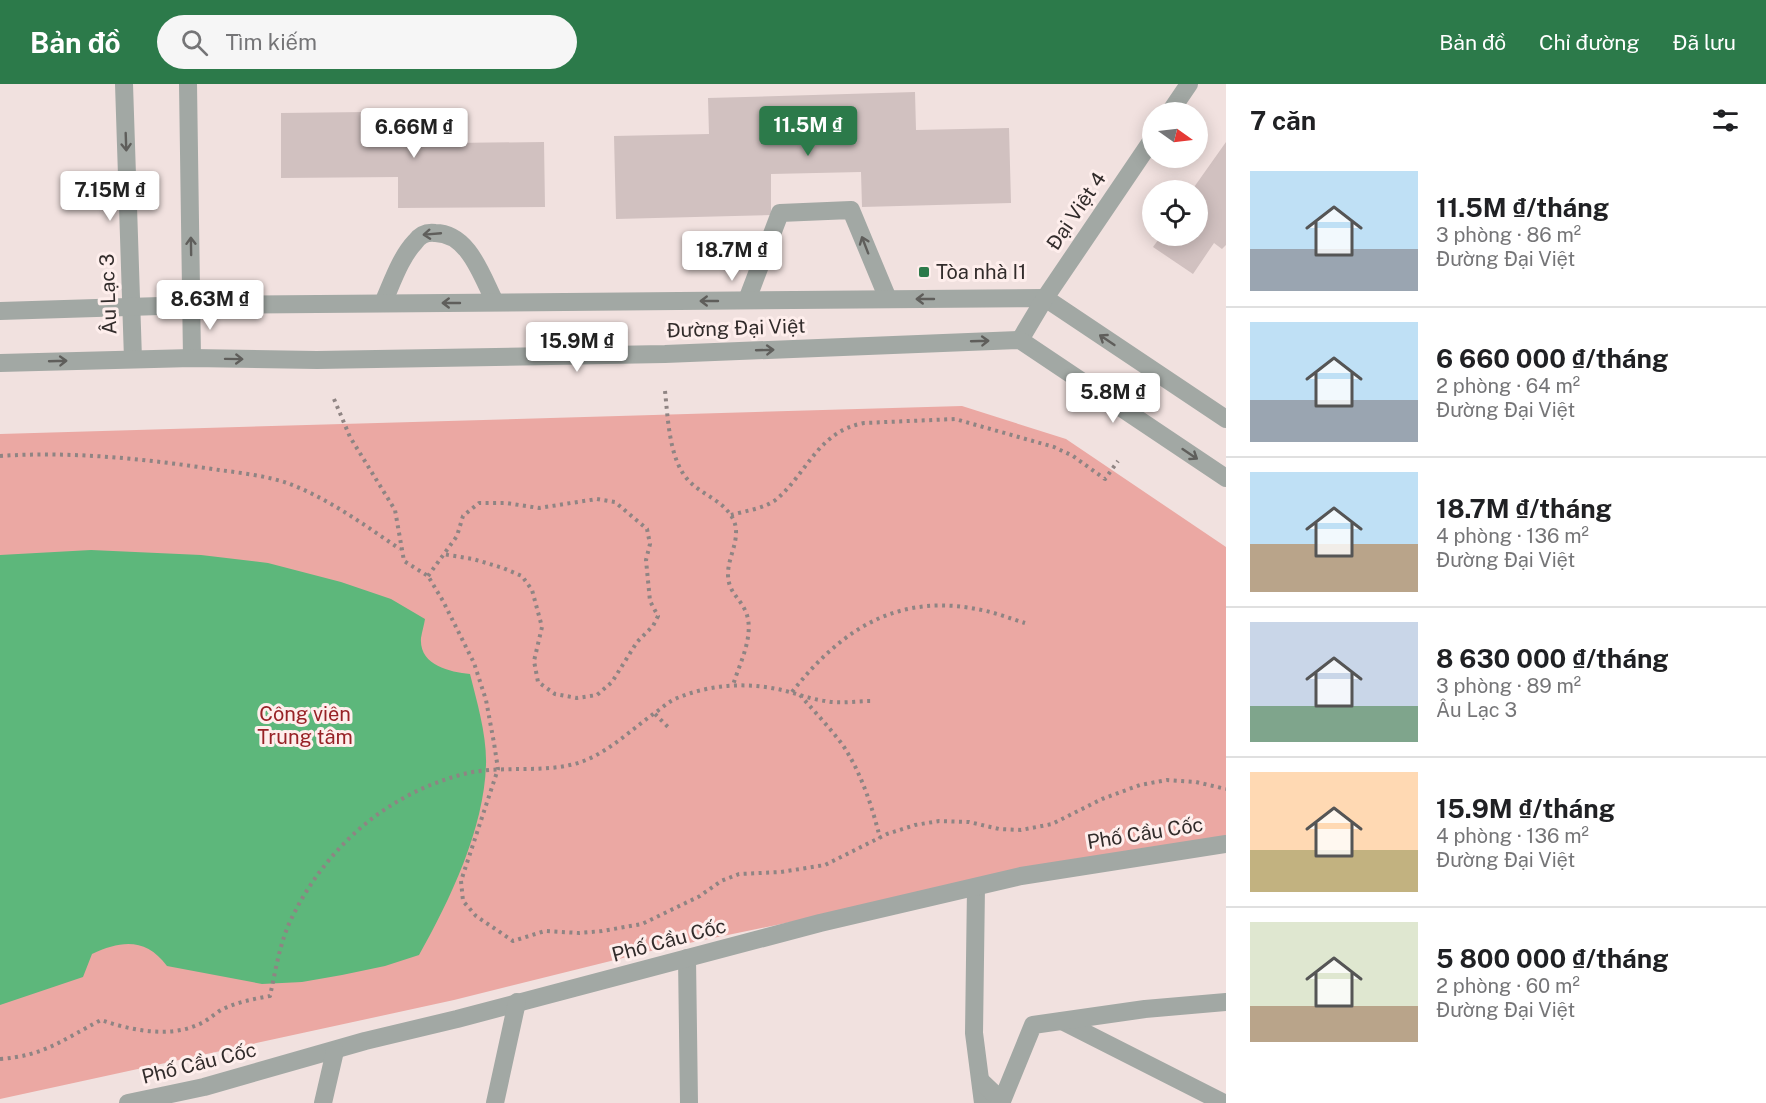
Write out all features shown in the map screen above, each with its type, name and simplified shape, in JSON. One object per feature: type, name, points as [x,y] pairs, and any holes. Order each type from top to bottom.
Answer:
[{"type":"street","name":"Âu Lạc 3","points":[[124,84],[133,359]]},
{"type":"street","points":[[188,84],[192,358]]},
{"type":"street","points":[[1177,102],[1190,84]]},
{"type":"street","name":"Đại Việt 4","points":[[1020,340],[1045,298],[1142,155]]},
{"type":"street","points":[[747,300],[780,213],[851,210],[888,299]]},
{"type":"street","points":[[383,303],[410,249],[423,234],[432,232],[450,235],[464,246],[473,258],[495,302]]},
{"type":"street","name":"Đường Đại Việt","points":[[0,311],[192,305],[1045,298]]},
{"type":"street","points":[[1045,298],[1226,419]]},
{"type":"street","name":"Đường Đại Việt","points":[[0,363],[192,358],[317,360],[665,354],[1020,340]]},
{"type":"street","points":[[1020,340],[1226,478]]},
{"type":"street","name":"Phố Cầu Cốc","points":[[128,1103],[204,1087],[365,1041],[820,923],[1022,876],[1226,844]]},
{"type":"street","points":[[976,887],[974,1033],[983,1103]]},
{"type":"street","points":[[687,958],[688,1103]]},
{"type":"street","points":[[495,1103],[517,1002]]},
{"type":"street","points":[[981,1082],[1002,1101],[1033,1025],[1145,1009],[1226,1002]]},
{"type":"street","points":[[1062,1021],[1224,1103]]},
{"type":"street","points":[[323,1103],[335,1051]]},
{"type":"path","points":[[665,391],[675,456],[689,481],[726,508],[734,522],[736,540],[728,575],[732,594],[745,609],[749,620],[749,633],[733,685]]},
{"type":"path","points":[[334,399],[350,437],[395,510],[400,531],[400,550],[404,561],[428,576],[474,663],[486,700],[498,769],[461,881],[463,901],[476,916],[513,941],[545,931],[579,933],[642,924],[700,896],[721,881],[739,874],[781,872],[825,865],[880,838],[915,825],[939,821],[969,822],[999,829],[1021,830],[1052,824],[1102,799],[1140,785],[1167,780],[1196,782],[1226,789]]},
{"type":"path","points":[[730,516],[777,500],[821,446],[851,426],[864,423],[955,419],[1054,447],[1073,456],[1105,479],[1118,461]]},
{"type":"path","points":[[0,456],[49,455],[151,461],[242,473],[287,483],[319,496],[347,512],[400,550]]},
{"type":"path","points":[[428,576],[442,554],[457,536],[463,516],[479,503],[506,503],[539,508],[597,499],[615,502],[647,529],[650,544],[646,560],[650,602],[658,616],[653,626],[637,642],[612,682],[597,695],[577,698],[555,694],[538,682],[534,661],[542,627],[532,590],[522,576],[493,565],[442,554]]},
{"type":"path","points":[[792,692],[826,654],[853,631],[883,615],[916,608],[951,606],[986,611],[1025,623]]},
{"type":"path","points":[[0,1059],[36,1054],[65,1041],[101,1020],[123,1028],[173,1032],[197,1026],[238,1002],[270,996],[276,963],[288,927],[307,891],[333,854],[366,822],[403,799],[438,782],[470,773],[498,769],[551,767],[580,762],[604,751],[673,700],[704,688],[733,685],[776,688],[826,702],[871,701]]},
{"type":"path","points":[[799,694],[843,746],[873,808],[880,838]]},
{"type":"path","points":[[654,713],[669,728]]},
{"type":"green space","name":"Công viên Trung tâm","points":[[962,406],[1066,439],[1226,547],[1226,841],[854,909],[655,950],[454,1000],[0,1099],[0,434]]},
{"type":"shaded area","points":[[91,550],[201,555],[268,563],[341,582],[391,599],[425,619],[421,638],[425,655],[430,661],[445,669],[470,674],[485,742],[484,789],[472,839],[463,863],[419,955],[385,966],[342,975],[302,982],[262,984],[167,966],[151,950],[133,944],[123,944],[92,954],[83,977],[0,1005],[0,555]]},
{"type":"building","points":[[915,92],[916,130],[1009,128],[1011,203],[862,207],[861,172],[771,174],[771,215],[616,219],[614,136],[709,134],[708,98]]},
{"type":"building","points":[[451,111],[451,143],[544,142],[545,207],[398,208],[398,177],[281,178],[281,113]]},
{"type":"building","points":[[1226,142],[1226,245],[1222,249],[1214,243],[1193,274],[1153,247],[1208,246],[1208,180],[1199,180]]},
{"type":"place","name":"Tòa nhà I1","points":[[924,272]]}]
